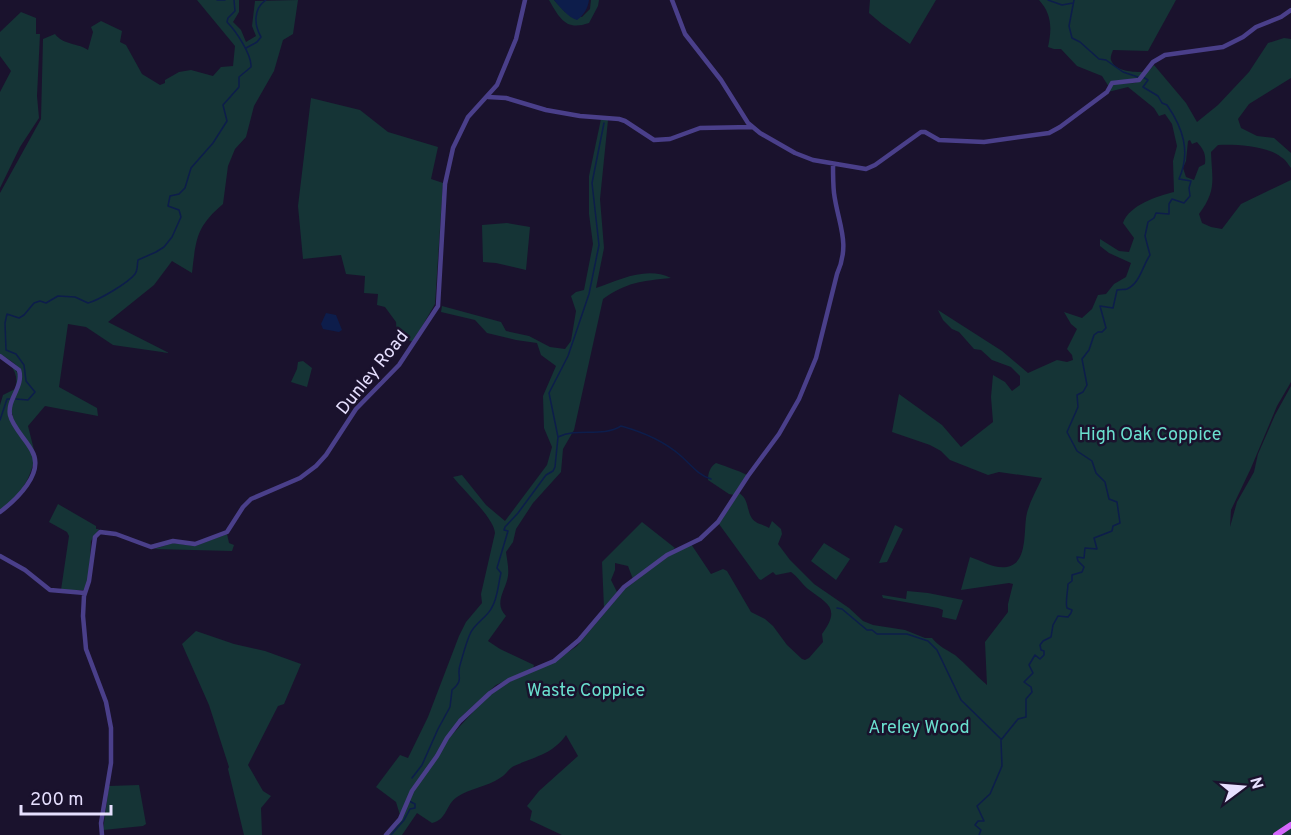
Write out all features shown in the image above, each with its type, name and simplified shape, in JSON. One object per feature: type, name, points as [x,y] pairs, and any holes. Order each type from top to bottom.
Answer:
[{"type":"main road","points":[[1276,835],[1291,825]]},
{"type":"street","name":"Dunley Road","points":[[85,593],[90,581],[94,541],[98,533],[116,534],[151,547],[173,541],[190,544],[200,542],[230,530],[243,507],[251,499],[300,478],[321,461],[356,409],[399,365],[435,312],[439,299],[445,185],[450,156],[472,111],[497,86],[516,39],[525,0]]},
{"type":"street","points":[[672,0],[685,34],[721,80],[752,127],[804,157],[861,169],[870,168],[921,132],[939,140],[984,142],[1050,133],[1107,92],[1112,83],[1139,80],[1154,62],[1165,55],[1223,46],[1291,10]]},
{"type":"street","points":[[488,97],[506,98],[546,110],[580,116],[619,119],[654,140],[670,139],[700,128],[752,127]]},
{"type":"street","points":[[386,835],[400,819],[412,791],[460,722],[502,684],[554,661],[579,640],[624,587],[667,555],[700,538],[708,531],[728,509],[748,476],[779,434],[799,399],[813,366],[837,274],[843,261],[843,233],[834,195],[833,164]]},
{"type":"street","points":[[0,356],[19,370],[20,381],[11,402],[10,416],[33,452],[35,462],[24,492],[0,512]]},
{"type":"street","points":[[0,556],[52,591],[85,593],[83,616],[85,645],[106,702],[111,728],[111,764],[101,823],[102,835]]},
{"type":"green space","points":[[197,0],[239,0],[239,12],[233,22],[241,30],[246,42],[256,36],[252,26],[255,1],[298,0],[293,34],[283,40],[274,71],[254,106],[246,137],[235,149],[228,166],[223,204],[207,220],[199,234],[192,273],[172,261],[154,285],[108,322],[169,353],[113,345],[86,327],[68,324],[59,387],[97,408],[98,416],[45,406],[28,426],[34,450],[18,428],[12,413],[12,403],[21,382],[20,370],[0,354],[0,193],[41,119],[43,39],[55,34],[66,42],[88,50],[93,32],[91,27],[101,21],[122,31],[120,42],[126,45],[142,74],[160,85],[179,72],[191,70],[213,76],[221,67],[233,66],[235,46]]},
{"type":"green space","points":[[549,0],[554,0],[565,12],[582,17],[590,9],[591,0],[599,0],[589,23],[575,25],[564,22]]},
{"type":"green space","points":[[870,0],[936,0],[910,44],[869,13]]},
{"type":"green space","points":[[1039,0],[1176,0],[1148,51],[1113,50],[1111,59],[1116,67],[1144,72],[1135,81],[1116,81],[1109,87],[1102,76],[1077,66],[1061,49],[1048,47],[1049,16]]},
{"type":"green space","points":[[21,12],[36,18],[36,34],[40,34],[37,96],[39,118],[20,147],[0,188],[0,92],[11,71],[0,56],[0,32]]},
{"type":"green space","points":[[1284,38],[1291,39],[1291,78],[1249,104],[1238,119],[1241,128],[1257,136],[1274,138],[1291,153],[1291,168],[1282,158],[1268,150],[1242,145],[1218,145],[1211,152],[1211,191],[1199,214],[1202,223],[1222,229],[1241,204],[1291,180],[1291,382],[1277,406],[1231,510],[1230,527],[1237,502],[1254,472],[1258,454],[1291,386],[1291,835],[562,835],[530,820],[532,811],[527,806],[539,791],[578,756],[566,735],[549,751],[514,766],[495,781],[457,797],[441,819],[432,823],[417,813],[402,835],[389,835],[398,825],[406,800],[400,815],[396,802],[376,787],[400,755],[408,758],[428,717],[459,636],[466,622],[482,603],[481,594],[495,533],[484,512],[453,477],[462,475],[486,505],[505,521],[547,465],[552,447],[544,428],[543,396],[556,366],[541,355],[537,343],[487,333],[475,320],[441,312],[442,306],[501,322],[506,331],[529,336],[550,347],[565,349],[571,341],[576,311],[571,296],[584,290],[593,244],[589,214],[589,176],[601,119],[608,120],[600,199],[604,248],[596,288],[643,274],[652,273],[671,278],[635,283],[603,299],[574,430],[563,449],[561,472],[533,503],[516,529],[513,542],[506,552],[508,576],[500,601],[502,611],[506,616],[488,641],[534,665],[533,668],[496,685],[462,716],[444,740],[448,739],[487,697],[509,682],[554,662],[577,646],[625,589],[667,557],[691,544],[711,574],[723,569],[727,571],[751,612],[773,626],[787,645],[802,659],[809,658],[823,642],[822,634],[831,618],[830,607],[791,572],[776,575],[773,572],[759,579],[719,524],[739,493],[745,500],[750,516],[756,522],[769,528],[772,521],[781,529],[782,534],[778,544],[814,584],[849,608],[863,621],[932,638],[955,655],[987,685],[985,642],[1008,612],[1013,584],[961,590],[970,557],[1002,567],[1014,564],[1019,559],[1024,544],[1027,513],[1042,478],[999,472],[988,475],[950,460],[930,445],[892,432],[899,394],[942,425],[961,447],[993,422],[991,397],[993,375],[1005,382],[1012,391],[1020,385],[1020,376],[1011,367],[992,360],[981,350],[974,349],[959,332],[943,320],[938,310],[1002,351],[1028,373],[1057,360],[1067,362],[1073,360],[1067,349],[1077,329],[1064,312],[1082,318],[1092,309],[1098,295],[1106,294],[1114,284],[1126,277],[1131,263],[1109,253],[1100,246],[1100,239],[1119,251],[1129,252],[1134,238],[1123,223],[1126,217],[1145,202],[1174,192],[1173,161],[1177,146],[1172,124],[1165,114],[1159,116],[1154,108],[1128,87],[1108,92],[1112,84],[1135,83],[1154,65],[1186,103],[1197,122],[1218,105],[1249,72],[1268,43]],"holes":[[[1190,140],[1192,144],[1197,142],[1205,157],[1205,164],[1199,167],[1194,180],[1186,177],[1183,168],[1188,141]]]},
{"type":"green space","points":[[311,98],[360,110],[388,132],[438,147],[431,179],[443,183],[435,304],[413,342],[397,337],[396,322],[385,307],[377,305],[378,294],[364,293],[365,276],[346,274],[341,255],[303,259],[298,206]]},
{"type":"green space","points":[[507,223],[530,227],[526,270],[483,262],[482,225]]},
{"type":"green space","points":[[303,361],[312,368],[307,387],[291,382],[298,362]]},
{"type":"green space","points":[[10,364],[16,370],[18,382],[9,407],[10,420],[34,460],[22,489],[0,510],[0,405],[3,395],[15,389],[16,382],[15,373]]},
{"type":"green space","points":[[716,463],[747,475],[734,495],[708,480],[710,470]]},
{"type":"green space","points":[[58,504],[99,529],[91,541],[89,577],[83,590],[61,590],[69,536],[67,532],[49,522]]},
{"type":"green space","points":[[642,522],[675,548],[633,579],[628,566],[615,563],[611,580],[617,592],[604,608],[602,562]]},
{"type":"green space","points":[[895,525],[903,529],[887,562],[879,563]]},
{"type":"green space","points":[[227,534],[229,543],[234,545],[232,551],[154,549],[173,543],[195,546]]},
{"type":"green space","points":[[824,543],[850,559],[836,580],[811,561]]},
{"type":"green space","points":[[907,591],[963,600],[956,620],[942,617],[943,610],[938,608],[883,598],[882,595],[906,599]]},
{"type":"green space","points":[[196,631],[301,664],[284,704],[278,706],[248,765],[263,791],[271,796],[261,808],[262,835],[244,835],[229,767],[209,705],[182,644]]},
{"type":"green space","points":[[139,785],[146,824],[103,830],[109,786]]},
{"type":"water","points":[[554,0],[589,0],[582,16],[577,20]]},
{"type":"water","points":[[326,313],[336,315],[342,330],[339,332],[323,329],[321,324]]},
{"type":"waterway","points":[[217,0],[225,0]]},
{"type":"waterway","points":[[16,399],[28,400],[35,392],[26,381],[24,365],[16,354],[6,350],[7,314],[19,318],[34,303],[40,301],[46,303],[58,296],[75,297],[88,303],[99,298],[131,278],[137,271],[138,260],[164,247],[172,237],[181,217],[179,210],[168,206],[170,196],[179,194],[185,188],[191,168],[213,143],[227,121],[223,105],[239,87],[239,77],[251,67],[246,50],[227,22],[235,11],[234,0]]},
{"type":"waterway","points":[[246,48],[261,37],[256,17],[259,8],[266,0]]},
{"type":"waterway","points":[[1048,0],[1062,5],[1073,3]]},
{"type":"waterway","points":[[1074,0],[1069,26],[1072,38],[1099,59],[1106,60],[1123,72],[1138,77]]},
{"type":"waterway","points":[[1001,740],[1018,719],[1026,717],[1026,699],[1032,692],[1031,687],[1024,682],[1033,673],[1029,665],[1035,655],[1040,659],[1044,655],[1040,645],[1051,637],[1053,625],[1058,616],[1068,617],[1071,613],[1072,610],[1066,606],[1068,584],[1072,581],[1072,575],[1082,572],[1084,567],[1077,557],[1084,558],[1085,548],[1097,549],[1094,538],[1112,531],[1113,526],[1120,523],[1117,502],[1109,499],[1105,482],[1096,473],[1092,461],[1077,451],[1067,432],[1078,407],[1077,395],[1083,392],[1087,385],[1082,359],[1089,350],[1094,335],[1106,328],[1100,306],[1113,308],[1117,290],[1127,289],[1138,279],[1150,255],[1145,236],[1148,222],[1154,218],[1156,213],[1169,214],[1169,204],[1172,199],[1184,203],[1190,196],[1191,181],[1179,179],[1183,169],[1185,150],[1181,131],[1167,105],[1143,87],[1148,80],[1143,77]]},
{"type":"waterway","points":[[412,778],[422,765],[450,707],[452,690],[459,680],[459,669],[470,634],[489,612],[495,601],[501,573],[497,568],[508,531],[504,530],[505,527],[555,467],[558,437],[549,393],[568,356],[589,294],[599,245],[592,183],[604,123]]},
{"type":"waterway","points":[[0,420],[7,399],[11,399]]},
{"type":"waterway","points":[[558,437],[566,434],[613,430],[621,426],[660,441],[698,472],[711,479]]},
{"type":"waterway","points":[[837,608],[842,609],[867,630],[872,630],[877,634],[907,634],[928,641],[937,650],[961,700],[1001,739]]},
{"type":"waterway","points":[[979,835],[981,830],[975,825],[978,821],[984,821],[977,806],[990,794],[1002,766],[1001,741]]},
{"type":"waterway","points":[[391,835],[410,809],[415,808],[415,804],[409,801]]},
{"type":"park label","name":"High Oak Coppice","points":[[1150,434]]},
{"type":"park label","name":"Waste Coppice","points":[[586,690]]},
{"type":"park label","name":"Areley Wood","points":[[919,727]]}]
